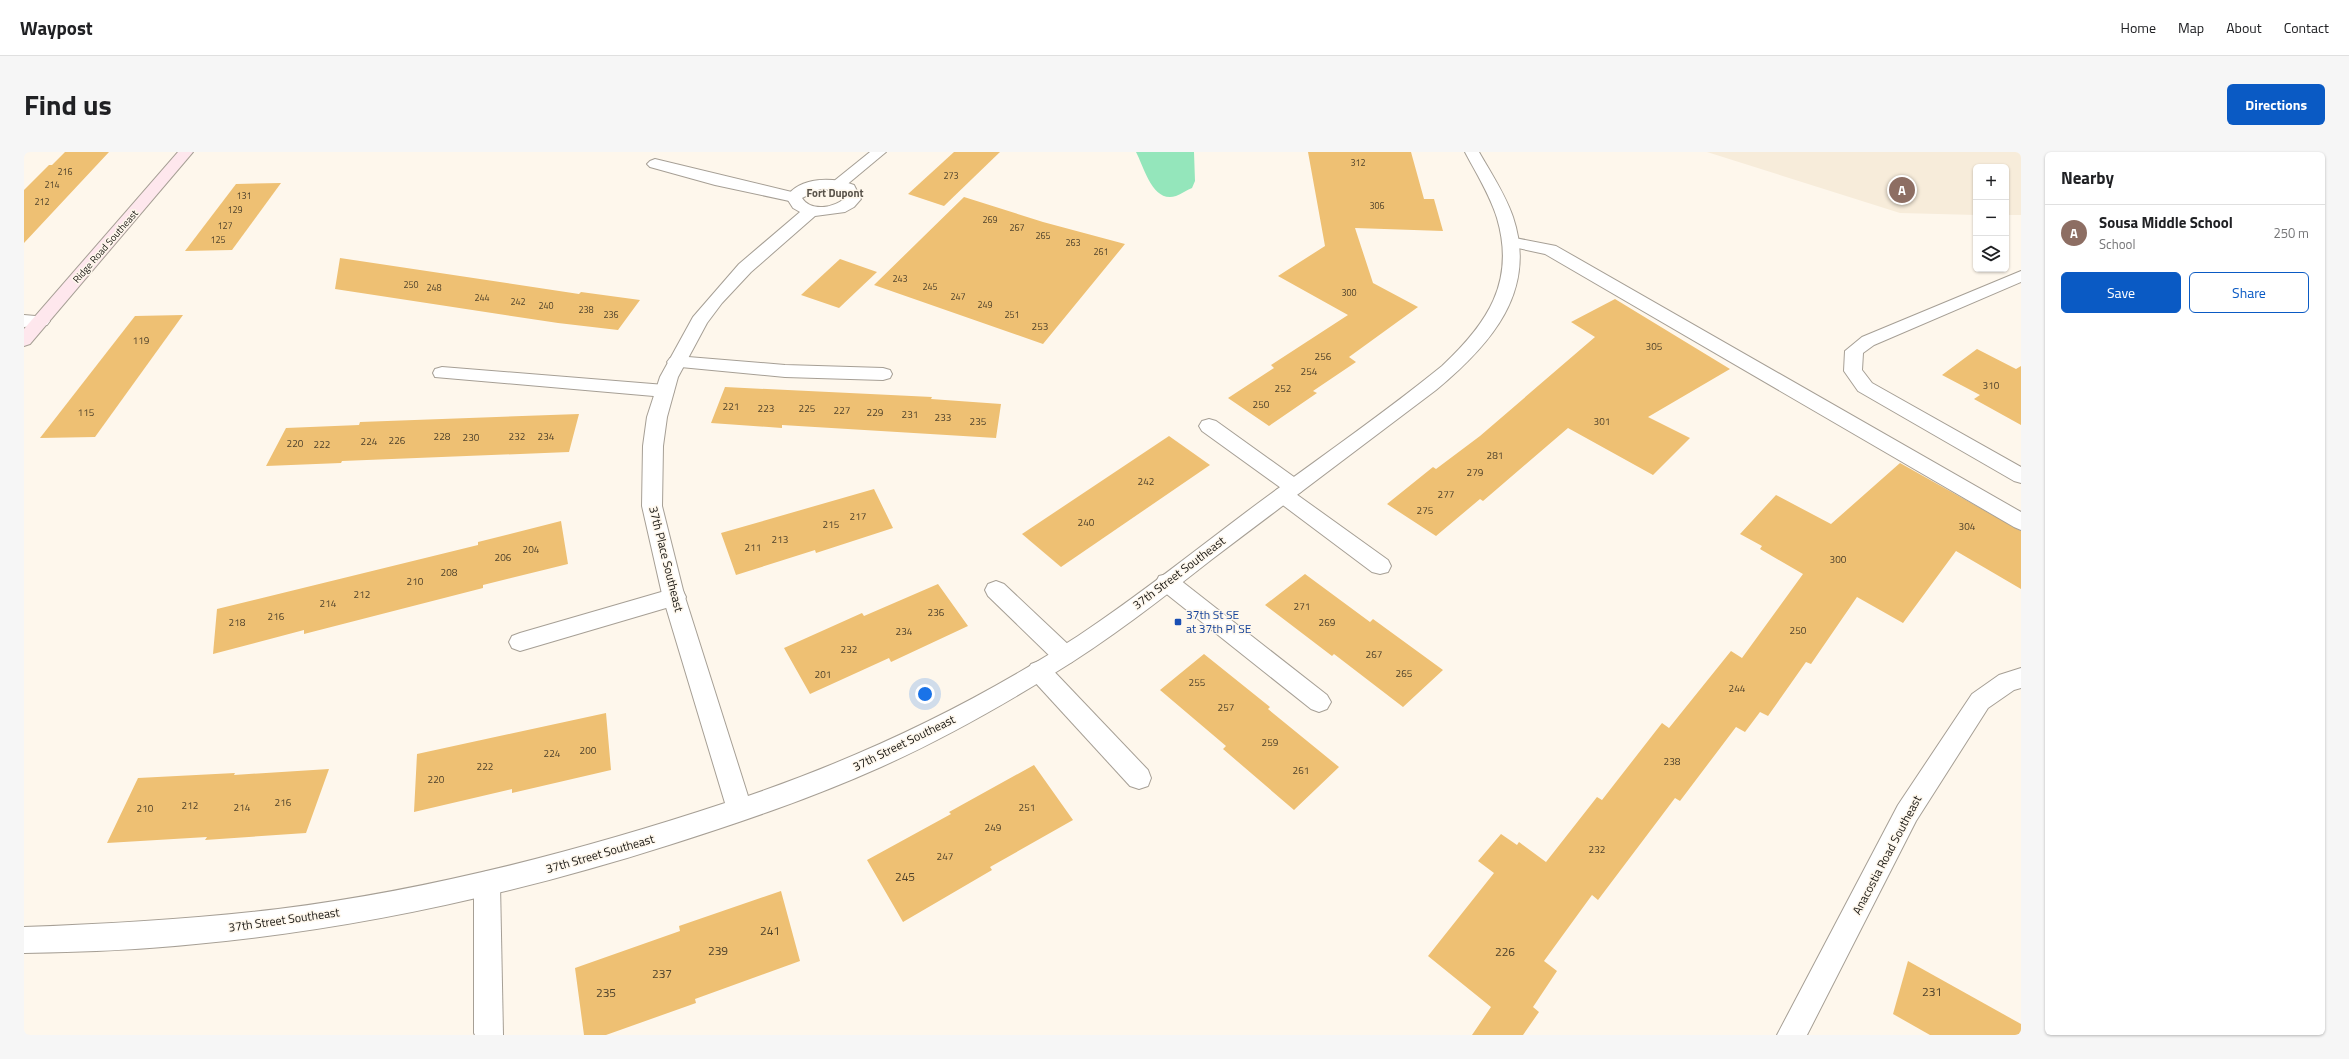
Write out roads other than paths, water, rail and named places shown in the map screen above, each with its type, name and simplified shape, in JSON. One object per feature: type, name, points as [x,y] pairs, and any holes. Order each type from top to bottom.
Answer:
[{"type":"main road","name":"Ridge Road Southeast","points":[[24,340],[33,321],[186,152]]},
{"type":"street","points":[[839,184],[879,152]]},
{"type":"street","name":"37th Street Southeast","points":[[24,940],[85,940],[252,926],[422,898],[487,884],[599,855],[740,810],[877,757],[939,727],[1039,671],[1104,630],[1445,373],[1480,340],[1491,326],[1503,302],[1510,278],[1510,242],[1500,207],[1472,152]]},
{"type":"street","points":[[655,164],[722,182],[794,197],[799,205],[811,211],[829,212],[845,208],[853,199],[849,188],[839,184],[810,186],[794,197]]},
{"type":"street","name":"37th Place Southeast","points":[[740,810],[675,597],[652,506],[653,446],[665,391],[676,362],[692,333],[716,299],[745,268],[811,211]]},
{"type":"street","points":[[1510,242],[1550,250],[2021,522]]},
{"type":"street","points":[[2021,276],[1868,341],[1854,351],[1853,372],[1864,387],[2021,476]]},
{"type":"street","points":[[676,362],[785,371],[883,374]]},
{"type":"street","points":[[442,373],[665,391]]},
{"type":"street","points":[[1209,426],[1380,566]]},
{"type":"street","points":[[1167,582],[1319,702]]},
{"type":"street","points":[[996,590],[1064,656]]},
{"type":"street","points":[[520,642],[675,597]]},
{"type":"street","points":[[1039,671],[1140,778]]},
{"type":"street","name":"Anacostia Road Southeast","points":[[1792,1035],[1907,813],[1980,701],[2006,682],[2021,678]]},
{"type":"street","points":[[487,884],[489,1033]]},
{"type":"place","name":"Sousa Middle School","points":[[1902,190]]},
{"type":"place","name":"37th St SE at 37th Pl SE","points":[[1178,622]]},
{"type":"district","name":"Fort Dupont","points":[[835,193]]}]
